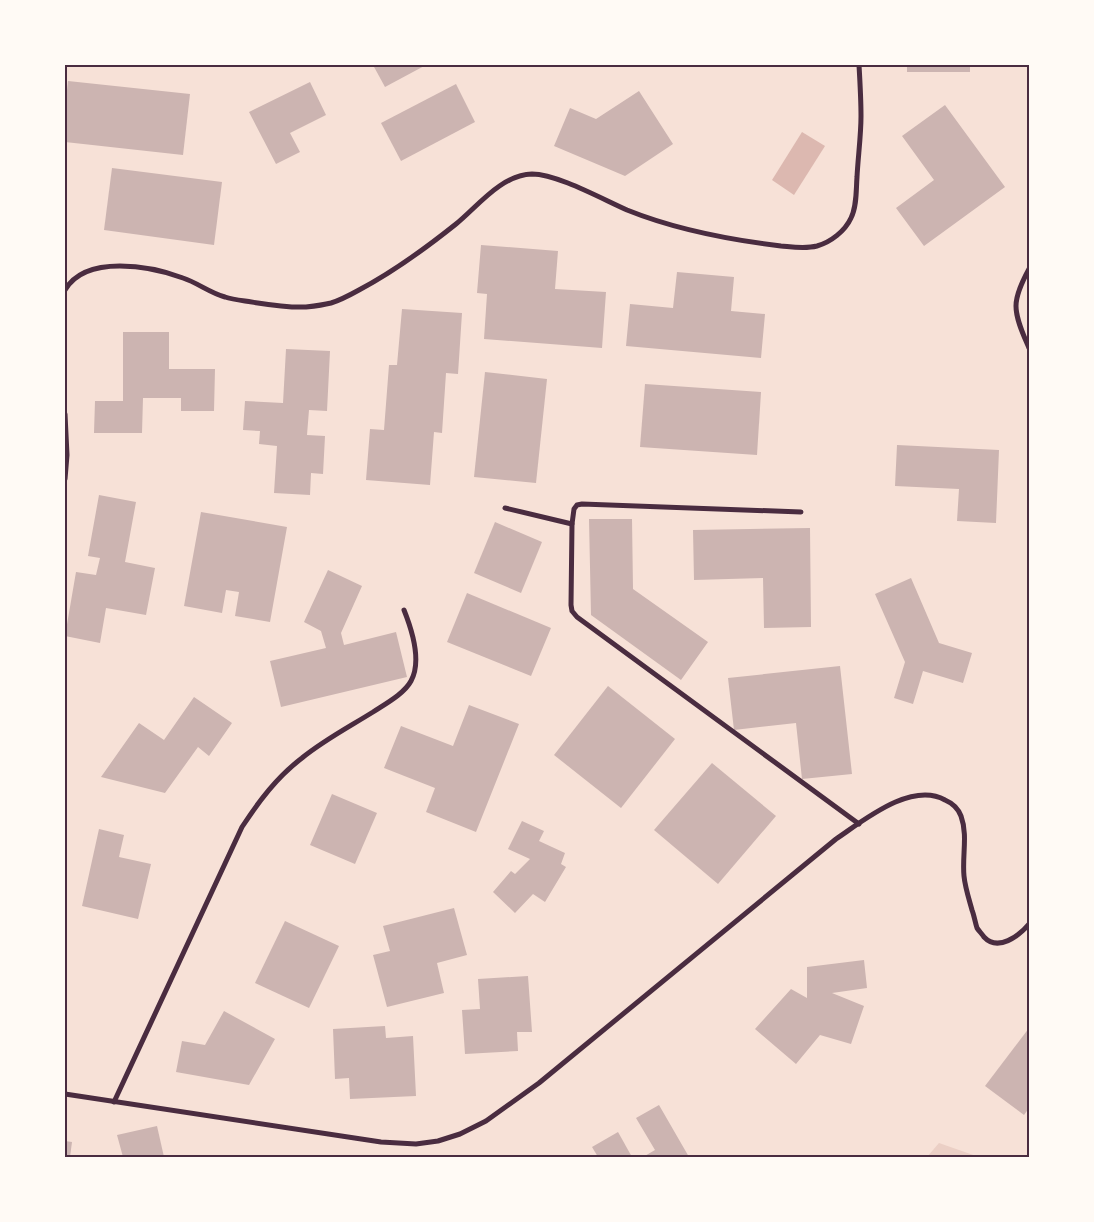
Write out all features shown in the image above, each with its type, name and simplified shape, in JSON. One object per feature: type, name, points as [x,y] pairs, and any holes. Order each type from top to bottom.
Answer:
[{"type":"street","points":[[65,290],[71,282],[91,270],[121,266],[153,270],[177,276],[230,298],[300,307],[321,306],[341,299],[372,283],[414,256],[499,186],[528,174],[549,177],[657,221],[759,243],[795,247],[816,246],[832,238],[845,228],[853,216],[856,199],[861,118],[859,65]]},
{"type":"street","points":[[1029,269],[1017,297],[1016,307],[1029,348]]},
{"type":"street","points":[[65,414],[67,455],[65,479]]},
{"type":"street","points":[[801,512],[578,505],[574,509],[572,524],[572,611],[576,617],[859,824]]},
{"type":"street","points":[[505,508],[572,524]]},
{"type":"street","points":[[114,1102],[242,827],[256,806],[272,786],[302,758],[395,698],[410,682],[415,667],[415,654],[410,626],[404,610]]},
{"type":"street","points":[[65,1094],[381,1142],[416,1144],[438,1141],[460,1134],[486,1121],[539,1084],[836,839],[880,810],[905,798],[919,795],[941,798],[952,804],[960,813],[964,826],[964,877],[978,930],[987,940],[999,944],[1012,939],[1029,924]]},
{"type":"shaded area","points":[[802,132],[825,146],[794,195],[772,180]]},
{"type":"shaded area","points":[[939,1143],[979,1157],[927,1157]]},
{"type":"building","points":[[373,65],[426,65],[385,87]]},
{"type":"building","points":[[907,65],[970,65],[970,72],[907,72]]},
{"type":"building","points":[[68,81],[190,94],[183,155],[65,142],[65,108]]},
{"type":"building","points":[[310,82],[326,115],[290,133],[300,152],[276,164],[249,112]]},
{"type":"building","points":[[456,84],[475,122],[401,161],[381,123]]},
{"type":"building","points":[[639,91],[673,144],[625,176],[554,146],[570,108],[596,119]]},
{"type":"building","points":[[945,105],[1005,187],[924,246],[896,208],[934,180],[902,136]]},
{"type":"building","points":[[112,168],[222,182],[214,245],[104,230]]},
{"type":"building","points":[[481,245],[558,251],[555,289],[606,292],[602,348],[484,339],[487,294],[477,293]]},
{"type":"building","points":[[677,272],[734,277],[731,311],[765,314],[761,358],[626,346],[630,304],[673,308]]},
{"type":"building","points":[[402,309],[462,313],[458,374],[446,373],[442,433],[434,432],[430,485],[366,480],[370,429],[384,430],[389,365],[397,365]]},
{"type":"building","points":[[123,332],[169,332],[169,369],[215,369],[214,411],[181,411],[181,398],[143,398],[142,433],[94,433],[95,401],[123,401]]},
{"type":"building","points":[[286,349],[330,351],[327,411],[309,410],[307,435],[325,436],[323,474],[311,473],[310,495],[274,493],[277,446],[259,444],[260,431],[243,430],[245,401],[283,403]]},
{"type":"building","points":[[485,372],[547,379],[536,483],[474,477]]},
{"type":"building","points":[[645,384],[761,392],[757,455],[640,447]]},
{"type":"building","points":[[897,445],[999,450],[996,523],[957,521],[959,489],[895,486]]},
{"type":"building","points":[[99,495],[136,502],[125,562],[155,568],[146,615],[106,608],[100,643],[65,636],[76,572],[96,575],[100,558],[88,556]]},
{"type":"building","points":[[201,512],[287,527],[270,622],[235,616],[239,592],[226,590],[222,613],[184,606]]},
{"type":"building","points":[[589,519],[632,519],[633,589],[708,642],[681,680],[591,615]]},
{"type":"building","points":[[495,522],[542,542],[521,593],[474,573]]},
{"type":"building","points":[[810,528],[811,627],[764,628],[763,578],[694,580],[693,530]]},
{"type":"building","points":[[328,570],[362,586],[341,633],[344,645],[396,632],[407,677],[281,707],[270,661],[326,648],[321,631],[304,622]]},
{"type":"building","points":[[911,578],[939,643],[972,653],[963,683],[923,671],[913,704],[894,698],[905,662],[875,594]]},
{"type":"building","points":[[467,593],[551,628],[531,676],[447,642]]},
{"type":"building","points":[[840,666],[852,774],[802,779],[796,723],[734,730],[728,678]]},
{"type":"building","points":[[608,686],[675,739],[621,808],[554,755]]},
{"type":"building","points":[[194,697],[232,723],[209,756],[198,747],[165,793],[101,777],[139,723],[164,740]]},
{"type":"building","points":[[469,705],[519,724],[476,832],[426,812],[435,788],[384,768],[401,726],[453,746]]},
{"type":"building","points":[[712,763],[776,816],[718,884],[654,830]]},
{"type":"building","points":[[332,794],[377,813],[355,864],[310,845]]},
{"type":"building","points":[[522,821],[544,831],[539,841],[565,853],[561,864],[566,867],[545,902],[533,894],[515,913],[493,892],[511,871],[515,874],[530,859],[508,849]]},
{"type":"building","points":[[99,829],[124,835],[119,857],[151,864],[138,919],[82,906]]},
{"type":"building","points":[[454,908],[467,955],[437,963],[444,993],[387,1007],[373,955],[390,951],[383,926]]},
{"type":"building","points":[[285,921],[339,946],[309,1008],[255,983]]},
{"type":"building","points":[[864,960],[867,988],[832,993],[864,1006],[851,1044],[820,1035],[796,1064],[755,1029],[791,989],[807,998],[807,967]]},
{"type":"building","points":[[528,976],[532,1032],[517,1032],[518,1051],[465,1054],[462,1010],[480,1009],[478,979]]},
{"type":"building","points":[[224,1011],[275,1039],[249,1085],[176,1072],[182,1041],[205,1045]]},
{"type":"building","points":[[385,1026],[386,1038],[413,1036],[416,1096],[350,1099],[349,1078],[335,1079],[333,1029]]},
{"type":"building","points":[[1029,1028],[1029,1108],[1024,1115],[985,1086]]},
{"type":"building","points":[[659,1105],[689,1157],[643,1157],[655,1150],[636,1118]]},
{"type":"building","points":[[157,1126],[164,1157],[123,1157],[117,1135]]},
{"type":"building","points":[[618,1132],[632,1157],[598,1157],[592,1147]]},
{"type":"building","points":[[65,1141],[72,1142],[70,1157],[65,1157]]}]
